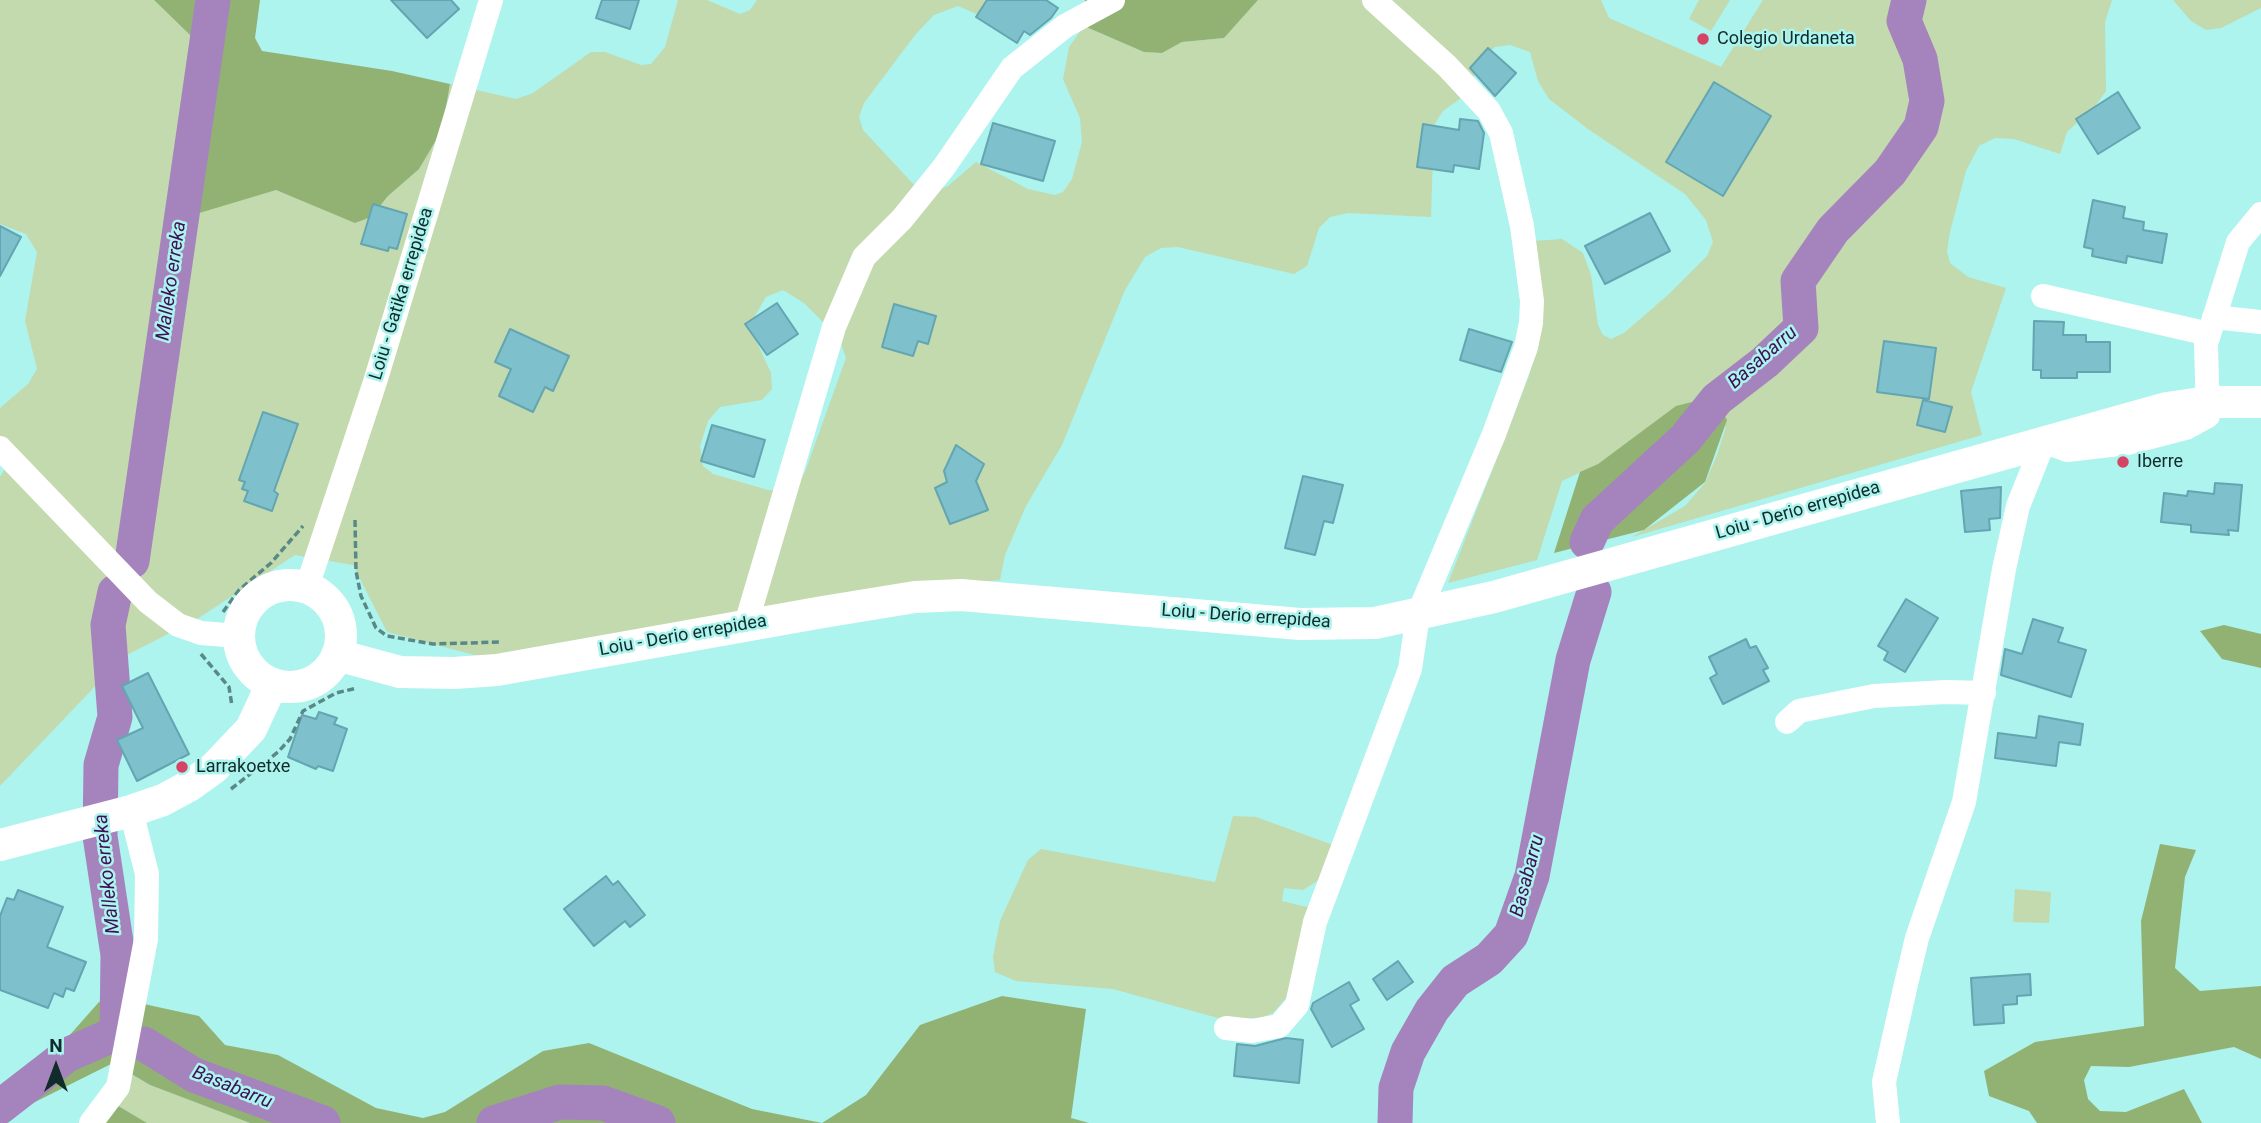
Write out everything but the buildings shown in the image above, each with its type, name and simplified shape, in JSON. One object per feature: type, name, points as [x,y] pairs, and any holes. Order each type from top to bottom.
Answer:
[{"type":"main road","name":"Loiu - Derio errepidea","points":[[337,655],[400,672],[454,673],[497,670],[746,624],[915,597],[961,595],[1300,624],[1376,623],[1494,597],[2167,408],[2208,402],[2261,402]]},
{"type":"main road","points":[[291,584],[307,587],[330,603],[337,615],[341,642],[337,655],[317,679],[295,686],[272,684],[247,665],[238,636],[240,620],[248,605],[275,586],[291,584]]},
{"type":"main road","points":[[0,845],[163,800],[214,768],[251,729],[272,684]]},
{"type":"street","name":"Loiu - Gatika errepidea","points":[[307,587],[375,382],[491,0]]},
{"type":"street","points":[[746,624],[834,327],[863,257],[902,219],[944,167],[1012,68],[1065,26],[1113,0]]},
{"type":"street","points":[[1226,1028],[1252,1031],[1279,1026],[1297,1005],[1315,922],[1410,669],[1418,615],[1461,518],[1526,347],[1532,301],[1522,226],[1501,133],[1489,111],[1447,66],[1374,0]]},
{"type":"street","points":[[2208,402],[2204,363],[2212,326],[2238,242],[2261,215]]},
{"type":"street","points":[[2043,296],[2212,326],[2261,322]]},
{"type":"street","points":[[1888,1123],[1884,1082],[1906,984],[1917,938],[1964,802],[2004,569],[2018,506],[2044,441]]},
{"type":"street","points":[[0,447],[148,602],[178,625],[201,633],[238,636]]},
{"type":"street","points":[[1787,722],[1799,711],[1874,696],[1945,692],[1984,694]]},
{"type":"street","points":[[92,1123],[118,1087],[146,939],[147,874],[110,816]]},
{"type":"path","points":[[356,511],[356,571],[361,596],[376,628],[387,635],[433,644],[504,642]]},
{"type":"path","points":[[232,711],[229,687],[203,657],[197,643],[206,620],[219,616],[239,590],[293,539],[307,519]]},
{"type":"path","points":[[228,792],[278,752],[290,739],[303,711],[335,694],[365,686]]},
{"type":"green space","points":[[0,0],[154,0],[190,35],[196,77],[176,179],[260,193],[276,190],[355,222],[371,217],[388,196],[419,168],[442,130],[450,84],[516,99],[533,93],[591,52],[605,52],[641,65],[651,64],[665,47],[678,0],[707,0],[740,14],[750,10],[757,0],[992,0],[979,15],[958,6],[934,15],[915,35],[864,103],[859,117],[863,130],[916,187],[934,191],[948,186],[976,162],[1028,189],[1055,195],[1063,192],[1072,179],[1082,142],[1080,118],[1063,79],[1069,47],[1084,26],[1144,52],[1162,53],[1182,42],[1224,38],[1258,0],[1601,0],[1609,18],[1721,67],[1763,0],[2112,0],[2105,22],[2106,91],[2096,105],[2067,132],[2060,154],[2014,139],[1995,138],[1979,146],[1966,171],[1950,232],[1947,251],[1950,263],[1968,277],[2006,288],[1971,392],[1982,435],[1632,537],[1685,506],[1705,483],[1717,455],[1726,427],[1682,404],[1598,464],[1562,481],[1537,560],[1448,583],[1529,376],[1538,341],[1533,241],[1562,239],[1583,253],[1591,275],[1598,325],[1603,335],[1611,339],[1624,333],[1669,294],[1707,256],[1713,242],[1706,220],[1685,194],[1588,129],[1549,99],[1538,81],[1530,52],[1510,45],[1495,47],[1479,61],[1468,93],[1443,111],[1434,125],[1431,217],[1348,213],[1330,217],[1319,228],[1307,266],[1294,274],[1178,247],[1161,248],[1145,257],[1125,290],[1062,445],[1026,506],[1005,555],[1000,580],[820,598],[482,657],[387,632],[353,565],[295,555],[197,619],[123,657],[0,786],[0,477],[4,470],[0,447],[0,408],[28,384],[37,369],[25,321],[37,252],[26,234],[0,224]],"holes":[[[783,290],[804,303],[839,338],[846,358],[805,472],[800,480],[778,490],[768,490],[713,474],[703,466],[700,446],[708,421],[720,407],[762,400],[772,389],[771,373],[752,332],[753,319],[766,297]]]},
{"type":"green space","points":[[154,0],[260,0],[255,38],[262,51],[392,71],[450,84],[442,130],[419,169],[388,196],[371,217],[355,223],[276,190],[196,214],[182,208],[176,179],[196,77],[190,35]]},
{"type":"green space","points":[[1085,0],[1258,0],[1224,38],[1182,42],[1162,53],[1144,52],[1084,26]]},
{"type":"green space","points":[[1699,0],[1730,0],[1711,31],[1689,19]]},
{"type":"green space","points":[[2173,0],[2261,0],[2261,8],[2221,28],[2206,30],[2191,21]]},
{"type":"green space","points":[[1692,402],[1719,406],[1727,420],[1705,482],[1644,530],[1554,553],[1580,472],[1598,464],[1676,406]]},
{"type":"green space","points":[[2224,625],[2261,634],[2261,668],[2222,659],[2200,631]]},
{"type":"green space","points":[[1233,816],[1256,817],[1333,845],[1322,878],[1303,890],[1284,888],[1282,901],[1311,908],[1286,998],[1273,1013],[1260,1018],[1218,1018],[1113,989],[1016,981],[995,972],[993,957],[1000,921],[1028,860],[1041,849],[1215,882]]},
{"type":"green space","points":[[2160,844],[2196,850],[2185,877],[2175,968],[2200,991],[2261,986],[2261,1059],[2234,1047],[2129,1067],[2091,1066],[2084,1080],[2088,1099],[2100,1111],[2126,1112],[2184,1089],[2202,1123],[2037,1123],[2029,1111],[1989,1096],[1984,1071],[2035,1042],[2144,1026],[2141,921]]},
{"type":"green space","points":[[2015,889],[2051,892],[2049,923],[2013,922]]},
{"type":"green space","points":[[1002,996],[1086,1009],[1071,1118],[1089,1123],[822,1123],[866,1095],[920,1025]]},
{"type":"green space","points":[[130,1001],[199,1016],[225,1045],[278,1055],[376,1108],[423,1118],[445,1112],[543,1051],[589,1043],[752,1109],[822,1123],[250,1123],[150,1085],[113,1063],[19,1110],[6,1123],[0,1123],[0,1086],[68,1037],[99,1002]]},
{"type":"green space","points":[[132,1074],[150,1085],[250,1123],[147,1123],[115,1104]]},
{"type":"green space","points":[[115,1104],[147,1123],[99,1123]]},
{"type":"waterway","name":"Malleko erreka","points":[[132,561],[213,0]]},
{"type":"waterway","name":"Basabarru","points":[[1587,542],[1597,520],[1685,439],[1717,399],[1765,362],[1801,328],[1798,281],[1833,230],[1890,172],[1921,127],[1927,101],[1920,59],[1904,21],[1909,0]]},
{"type":"waterway","name":"Malleko erreka","points":[[115,592],[108,625],[115,717],[101,765],[100,836],[118,955],[117,1033]]},
{"type":"waterway","name":"Basabarru","points":[[1395,1123],[1396,1088],[1408,1052],[1432,1010],[1455,981],[1489,959],[1511,935],[1532,876],[1573,660],[1594,592]]},
{"type":"waterway","points":[[0,1107],[67,1055],[117,1033]]},
{"type":"waterway","name":"Basabarru","points":[[144,1044],[194,1075],[323,1123]]},
{"type":"waterway","name":"Basabarru","points":[[494,1123],[560,1102],[603,1103],[658,1123]]},
{"type":"place","name":"Colegio Urdaneta","points":[[1703,39]]},
{"type":"place","name":"Iberre","points":[[2123,462]]},
{"type":"place","name":"Larrakoetxe","points":[[182,767]]}]
